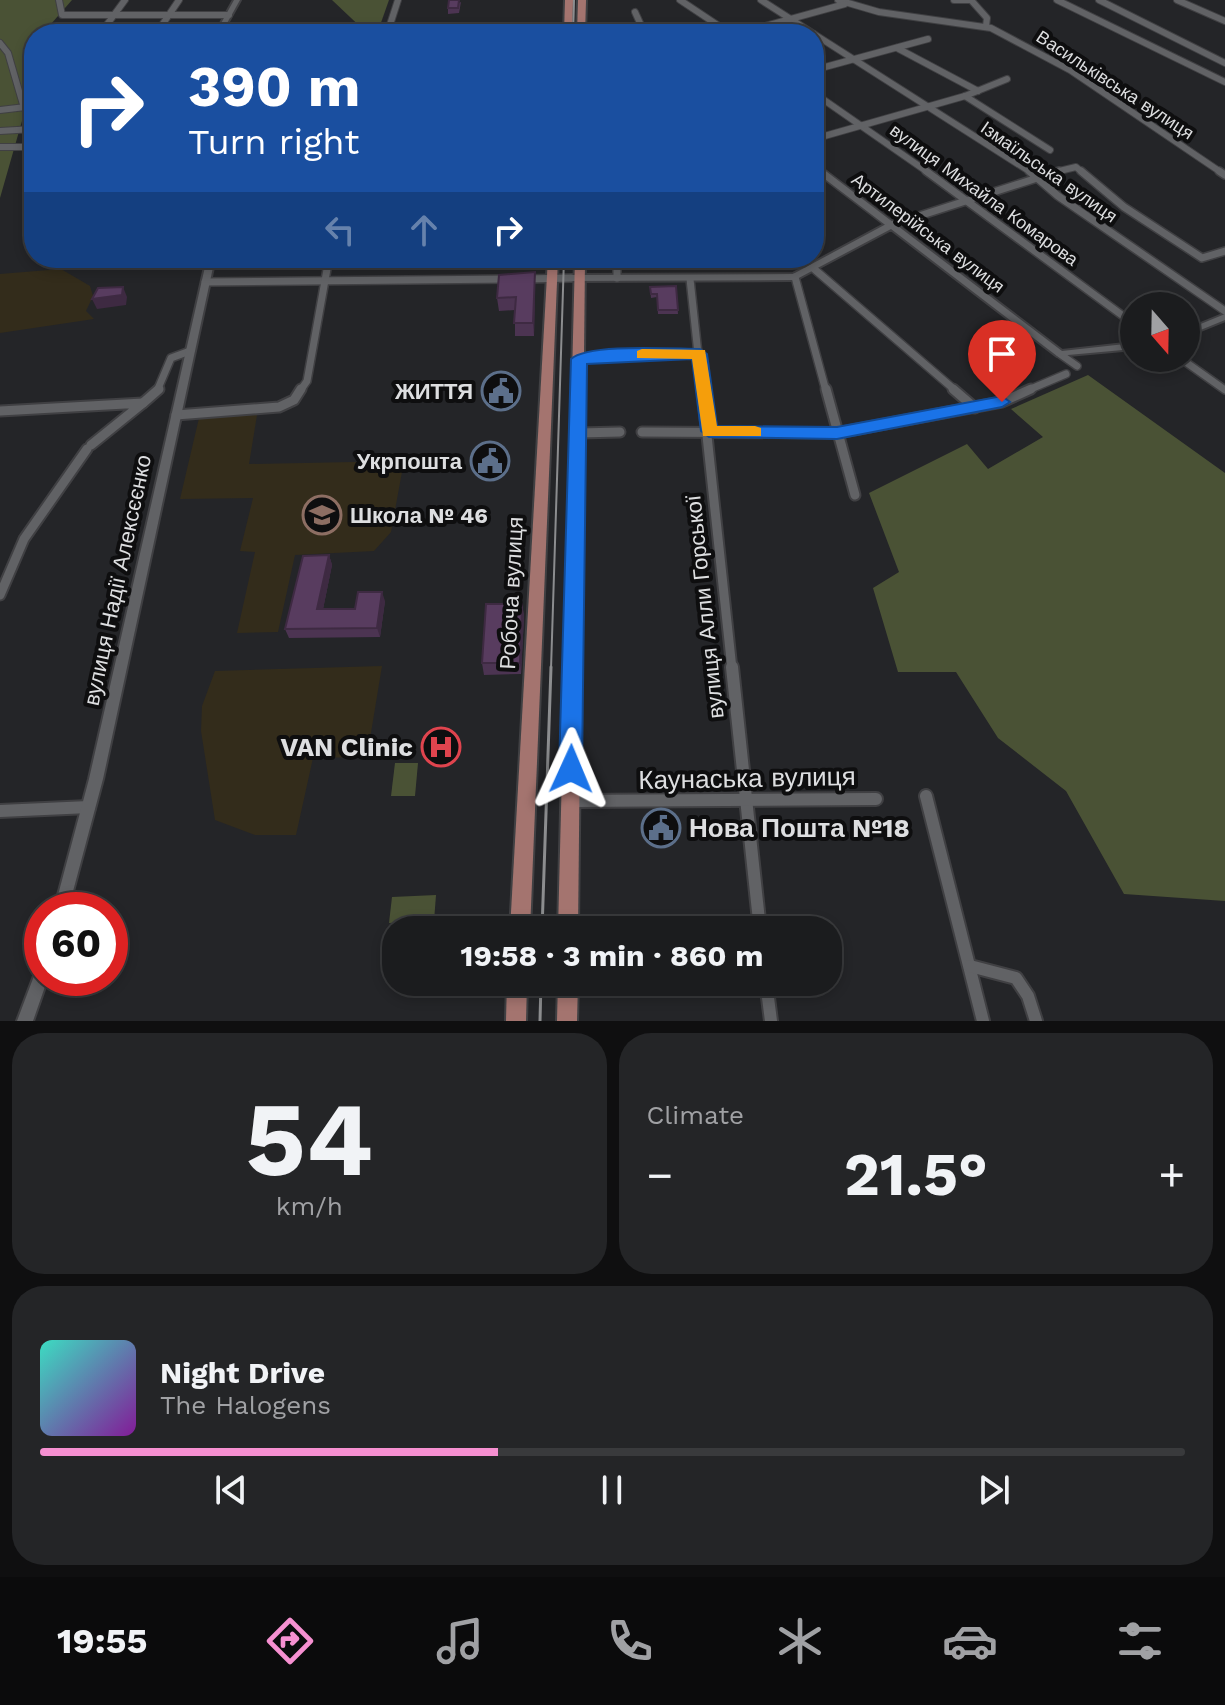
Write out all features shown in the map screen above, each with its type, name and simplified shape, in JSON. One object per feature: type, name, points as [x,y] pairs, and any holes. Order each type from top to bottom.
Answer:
[{"type":"main road","points":[[568,24],[569,0]]},
{"type":"main road","points":[[581,24],[582,0]]},
{"type":"main road","name":"Робоча вулиця","points":[[521,916],[552,268]]},
{"type":"main road","points":[[568,916],[579,433],[575,278],[578,268]]},
{"type":"main road","points":[[516,1021],[517,996]]},
{"type":"main road","points":[[567,1021],[568,996]]},
{"type":"street","points":[[59,0],[62,15],[229,15]]},
{"type":"street","points":[[108,24],[125,0]]},
{"type":"street","points":[[162,24],[179,0]]},
{"type":"street","points":[[224,24],[237,0]]},
{"type":"street","points":[[390,24],[398,0]]},
{"type":"street","points":[[680,0],[718,24]]},
{"type":"street","points":[[688,5],[693,0]]},
{"type":"street","name":"Ізмаїльська вулиця","points":[[761,0],[798,24]]},
{"type":"street","points":[[838,0],[845,4],[986,26],[987,18],[971,0],[954,0]]},
{"type":"street","points":[[1057,0],[1225,82]]},
{"type":"street","points":[[1099,0],[1225,63]]},
{"type":"street","points":[[1177,0],[1225,21]]},
{"type":"street","points":[[775,24],[845,4]]},
{"type":"street","points":[[635,12],[640,24]]},
{"type":"street","name":"Васильківська вулиця","points":[[986,26],[1070,70],[1225,175]]},
{"type":"street","points":[[824,67],[928,39]]},
{"type":"street","name":"Ізмаїльська вулиця","points":[[824,41],[1037,176],[1058,196],[1225,314]]},
{"type":"street","points":[[0,43],[8,53],[24,108],[0,111]]},
{"type":"street","points":[[897,48],[978,91]]},
{"type":"street","points":[[824,136],[965,96],[1007,79]]},
{"type":"street","points":[[965,96],[1050,150]]},
{"type":"street","name":"вулиця Михайла Комарова","points":[[824,100],[966,199],[1120,314]]},
{"type":"street","points":[[0,131],[24,130]]},
{"type":"street","points":[[0,147],[24,147]]},
{"type":"street","points":[[824,262],[891,225],[1037,176],[1076,167],[1124,207],[1202,258],[1225,251]]},
{"type":"street","name":"Артилерійська вулиця","points":[[824,174],[1060,354]]},
{"type":"street","name":"вулиця Надії Алексєєнко","points":[[66,892],[89,807],[208,268]]},
{"type":"street","points":[[176,415],[279,407],[294,400],[307,381],[328,268]]},
{"type":"street","points":[[617,268],[617,278]]},
{"type":"street","points":[[205,282],[795,277],[813,268],[975,408]]},
{"type":"street","points":[[795,277],[855,495]]},
{"type":"street","name":"вулиця Алли Горської","points":[[690,279],[709,431],[707,449],[758,916]]},
{"type":"street","points":[[1200,326],[1225,314]]},
{"type":"street","points":[[1060,354],[1120,348]]},
{"type":"street","points":[[0,411],[138,403],[153,399],[171,358],[190,351]]},
{"type":"street","points":[[579,359],[612,355],[700,354]]},
{"type":"street","points":[[1060,354],[1077,366]]},
{"type":"street","points":[[1200,372],[1225,390]]},
{"type":"street","points":[[642,432],[837,433],[1002,402],[1066,374]]},
{"type":"street","points":[[0,595],[24,539],[89,447],[138,403]]},
{"type":"street","points":[[579,433],[620,432]]},
{"type":"street","points":[[926,796],[983,1021]]},
{"type":"street","name":"Каунаська вулиця","points":[[570,801],[876,799]]},
{"type":"street","points":[[0,811],[89,807]]},
{"type":"street","points":[[970,966],[1016,978],[1028,996],[1036,1021]]},
{"type":"street","points":[[25,1021],[34,996]]},
{"type":"street","points":[[768,996],[771,1021]]},
{"type":"shaded area","points":[[61,269],[90,286],[93,296],[86,311],[94,319],[0,333],[0,274]]},
{"type":"shaded area","name":"Школа № 46","points":[[257,415],[249,464],[404,461],[391,532],[374,551],[295,555],[278,632],[237,633],[255,552],[240,551],[253,498],[180,499],[199,418]]},
{"type":"shaded area","points":[[382,666],[367,757],[313,758],[296,835],[255,835],[215,820],[201,731],[202,706],[215,671]]},
{"type":"green space","points":[[0,0],[72,0],[51,24],[24,24],[24,114],[0,198]]},
{"type":"green space","points":[[332,0],[389,0],[381,24],[357,24]]},
{"type":"green space","points":[[1088,375],[1225,473],[1225,901],[1124,894],[1066,791],[998,738],[956,672],[898,672],[873,588],[899,572],[869,493],[967,444],[988,469],[1043,437],[1011,409]]},
{"type":"green space","points":[[395,763],[418,763],[415,796],[391,796]]},
{"type":"green space","points":[[436,895],[434,916],[390,916],[392,897]]},
{"type":"building","points":[[449,0],[459,0],[458,8],[448,8]]},
{"type":"building","points":[[535,272],[533,323],[514,323],[516,297],[497,298],[499,275]]},
{"type":"building","points":[[676,286],[678,310],[658,310],[657,294],[651,294],[650,287]]},
{"type":"building","points":[[123,287],[122,295],[92,299],[98,288]]},
{"type":"building","points":[[329,555],[317,609],[355,609],[358,592],[382,592],[377,628],[285,629],[303,556]]},
{"type":"building","points":[[486,604],[522,604],[520,663],[482,663]]},
{"type":"tram line","points":[[573,24],[574,0]]},
{"type":"tram line","points":[[551,669],[564,268]]},
{"type":"tram line","points":[[542,916],[551,667]]},
{"type":"tram line","points":[[540,1021],[541,996]]},
{"type":"slow traffic","points":[[642,354],[700,354],[709,431],[755,432]]},
{"type":"place","name":"ЖИТТЯ","points":[[501,391]]},
{"type":"place","name":"Укрпошта","points":[[490,461]]},
{"type":"place","name":"Школа № 46","points":[[322,515]]},
{"type":"place","name":"VAN Clinic","points":[[441,747]]},
{"type":"place","name":"Нова Пошта №18","points":[[661,828]]},
{"type":"route","points":[[571,769],[579,359],[612,355],[700,354],[709,431],[837,433],[1002,402]]}]
